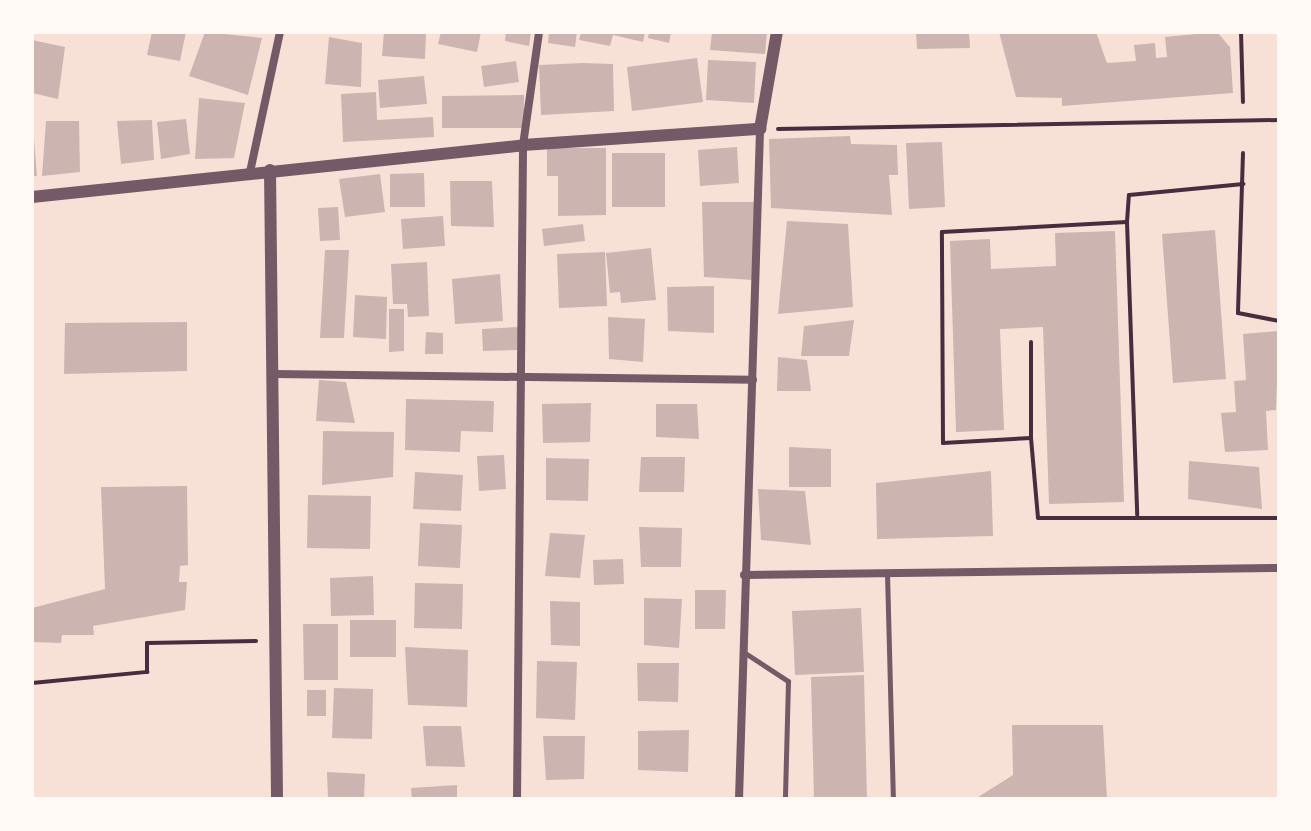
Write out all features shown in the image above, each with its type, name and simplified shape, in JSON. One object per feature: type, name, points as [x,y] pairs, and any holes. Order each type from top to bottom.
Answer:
[{"type":"street","points":[[250,172],[280,32]]},
{"type":"street","points":[[517,799],[524,373],[523,145],[539,32]]},
{"type":"street","points":[[739,799],[760,129],[777,32]]},
{"type":"street","points":[[32,197],[523,145],[760,129]]},
{"type":"street","points":[[270,170],[277,799]]},
{"type":"street","points":[[274,374],[524,373],[753,380]]},
{"type":"street","points":[[744,575],[1279,568]]},
{"type":"lane","points":[[887,573],[893,799]]},
{"type":"lane","points":[[742,651],[788,681],[785,799]]},
{"type":"path","points":[[1241,32],[1243,102]]},
{"type":"path","points":[[760,129],[1279,120]]},
{"type":"path","points":[[1243,153],[1238,313],[1279,321]]},
{"type":"path","points":[[1137,516],[1127,222],[1129,195],[1243,184]]},
{"type":"path","points":[[1031,438],[943,443],[942,232],[1127,222]]},
{"type":"path","points":[[1031,342],[1031,438],[1038,518],[1279,518]]},
{"type":"path","points":[[32,683],[147,672],[147,643],[276,640]]},
{"type":"building","points":[[152,32],[186,32],[180,61],[147,55]]},
{"type":"building","points":[[205,32],[262,38],[248,95],[189,76]]},
{"type":"building","points":[[384,32],[426,32],[425,59],[382,56]]},
{"type":"building","points":[[441,32],[481,32],[477,52],[438,44]]},
{"type":"building","points":[[506,32],[531,32],[529,46],[505,41]]},
{"type":"building","points":[[549,32],[577,32],[575,47],[548,43]]},
{"type":"building","points":[[581,32],[645,32],[643,42],[613,35],[610,46],[579,40]]},
{"type":"building","points":[[649,32],[671,32],[669,43],[648,38]]},
{"type":"building","points":[[712,32],[767,32],[765,54],[710,50]]},
{"type":"building","points":[[916,32],[969,32],[970,48],[917,49]]},
{"type":"building","points":[[999,32],[1096,32],[1107,63],[1136,61],[1134,45],[1155,43],[1156,58],[1167,57],[1165,37],[1217,32],[1230,47],[1233,93],[1062,106],[1062,98],[1016,97]]},
{"type":"building","points":[[329,37],[362,43],[361,87],[325,84]]},
{"type":"building","points":[[32,40],[65,47],[58,99],[32,93]]},
{"type":"building","points":[[697,58],[703,102],[632,111],[627,67]]},
{"type":"building","points":[[708,60],[756,62],[754,103],[706,100]]},
{"type":"building","points":[[516,61],[519,82],[484,87],[481,66]]},
{"type":"building","points":[[613,64],[614,111],[541,115],[539,65]]},
{"type":"building","points":[[424,76],[427,104],[380,108],[378,80]]},
{"type":"building","points":[[376,92],[377,120],[433,117],[434,137],[343,142],[341,94]]},
{"type":"building","points":[[524,95],[524,128],[442,128],[442,96]]},
{"type":"building","points":[[199,98],[245,103],[234,158],[195,159]]},
{"type":"building","points":[[32,113],[37,176],[32,176]]},
{"type":"building","points":[[186,119],[190,154],[161,159],[157,122]]},
{"type":"building","points":[[152,120],[154,160],[121,164],[117,121]]},
{"type":"building","points":[[46,121],[79,121],[80,172],[42,176]]},
{"type":"building","points":[[850,136],[851,144],[897,145],[898,175],[889,175],[892,215],[771,208],[769,139]]},
{"type":"building","points":[[942,142],[945,207],[909,209],[906,143]]},
{"type":"building","points":[[737,147],[739,183],[700,186],[698,150]]},
{"type":"building","points":[[547,148],[606,148],[606,215],[558,216],[558,176],[547,176]]},
{"type":"building","points":[[612,153],[665,153],[665,207],[612,207]]},
{"type":"building","points":[[424,173],[425,207],[390,207],[390,174]]},
{"type":"building","points":[[380,174],[385,212],[345,217],[339,179]]},
{"type":"building","points":[[450,181],[492,181],[494,227],[451,226]]},
{"type":"building","points":[[702,202],[754,202],[754,280],[704,277]]},
{"type":"building","points":[[338,207],[340,240],[320,241],[318,208]]},
{"type":"building","points":[[443,216],[445,246],[403,249],[401,219]]},
{"type":"building","points":[[787,221],[848,224],[853,307],[778,314]]},
{"type":"building","points":[[583,224],[585,241],[544,246],[542,229]]},
{"type":"building","points":[[1215,230],[1226,379],[1173,383],[1162,234]]},
{"type":"building","points":[[1115,231],[1124,502],[1049,504],[1043,327],[1000,329],[1004,430],[956,432],[950,241],[990,239],[991,269],[1056,266],[1055,233]]},
{"type":"building","points":[[651,248],[656,300],[621,303],[620,292],[610,293],[606,253]]},
{"type":"building","points":[[325,250],[349,250],[344,338],[320,338]]},
{"type":"building","points":[[605,252],[607,306],[559,308],[557,254]]},
{"type":"building","points":[[427,262],[429,316],[408,317],[407,304],[393,304],[391,264]]},
{"type":"building","points":[[500,274],[503,321],[455,324],[452,279]]},
{"type":"building","points":[[714,286],[714,333],[668,331],[667,287]]},
{"type":"building","points":[[355,295],[387,297],[386,339],[353,337]]},
{"type":"building","points":[[389,309],[404,309],[404,351],[389,352]]},
{"type":"building","points":[[608,317],[645,319],[643,362],[609,359]]},
{"type":"building","points":[[854,320],[849,356],[801,356],[804,326]]},
{"type":"building","points":[[187,322],[187,371],[64,374],[65,323]]},
{"type":"building","points":[[518,327],[519,350],[483,351],[482,329]]},
{"type":"building","points":[[1279,331],[1276,410],[1266,411],[1268,450],[1225,452],[1221,413],[1236,412],[1234,381],[1246,380],[1243,334]]},
{"type":"building","points":[[426,332],[443,333],[443,354],[425,354]]},
{"type":"building","points":[[778,357],[807,360],[811,391],[777,391]]},
{"type":"building","points":[[319,380],[346,382],[355,423],[316,421]]},
{"type":"building","points":[[406,399],[494,401],[493,432],[461,431],[460,452],[405,450]]},
{"type":"building","points":[[591,403],[590,442],[543,443],[542,404]]},
{"type":"building","points":[[656,404],[697,404],[699,439],[656,437]]},
{"type":"building","points":[[323,431],[394,432],[393,477],[322,485]]},
{"type":"building","points":[[789,447],[831,449],[831,487],[789,487]]},
{"type":"building","points":[[504,455],[506,489],[479,491],[477,456]]},
{"type":"building","points":[[641,457],[685,457],[684,492],[639,492]]},
{"type":"building","points":[[546,458],[589,459],[588,501],[546,500]]},
{"type":"building","points":[[1189,461],[1259,467],[1262,509],[1188,499]]},
{"type":"building","points":[[991,471],[993,536],[877,539],[876,483]]},
{"type":"building","points":[[415,472],[463,475],[461,511],[413,509]]},
{"type":"building","points":[[187,486],[188,565],[180,566],[179,582],[187,582],[185,610],[93,626],[94,635],[62,635],[61,643],[32,642],[32,608],[105,589],[101,487]]},
{"type":"building","points":[[758,489],[805,491],[811,545],[761,540]]},
{"type":"building","points":[[308,495],[371,496],[370,549],[307,548]]},
{"type":"building","points":[[420,523],[462,525],[460,568],[418,566]]},
{"type":"building","points":[[639,527],[682,528],[681,567],[641,567]]},
{"type":"building","points":[[550,533],[585,535],[580,578],[545,576]]},
{"type":"building","points":[[623,559],[624,584],[594,585],[593,560]]},
{"type":"building","points":[[373,576],[374,615],[331,616],[330,578]]},
{"type":"building","points":[[415,583],[463,584],[462,629],[414,628]]},
{"type":"building","points":[[695,590],[726,590],[725,629],[695,629]]},
{"type":"building","points":[[644,598],[682,599],[679,648],[644,645]]},
{"type":"building","points":[[550,601],[580,602],[580,646],[551,645]]},
{"type":"building","points":[[861,608],[864,672],[795,675],[792,611]]},
{"type":"building","points":[[350,620],[396,620],[396,657],[350,657]]},
{"type":"building","points":[[303,624],[338,624],[338,680],[304,680]]},
{"type":"building","points":[[405,647],[468,650],[467,707],[408,705]]},
{"type":"building","points":[[537,661],[577,662],[575,720],[536,718]]},
{"type":"building","points":[[637,663],[679,663],[678,702],[638,701]]},
{"type":"building","points":[[864,675],[867,799],[814,799],[811,677]]},
{"type":"building","points":[[334,688],[373,689],[372,739],[332,738]]},
{"type":"building","points":[[307,690],[326,690],[326,716],[307,716]]},
{"type":"building","points":[[1012,725],[1103,725],[1107,799],[975,799],[1013,775]]},
{"type":"building","points":[[423,726],[461,726],[465,767],[426,766]]},
{"type":"building","points":[[689,730],[688,772],[638,770],[638,731]]},
{"type":"building","points":[[543,736],[585,736],[584,779],[546,780]]},
{"type":"building","points":[[327,772],[365,774],[364,799],[328,799]]},
{"type":"building","points":[[457,785],[457,799],[412,799],[411,788]]}]
